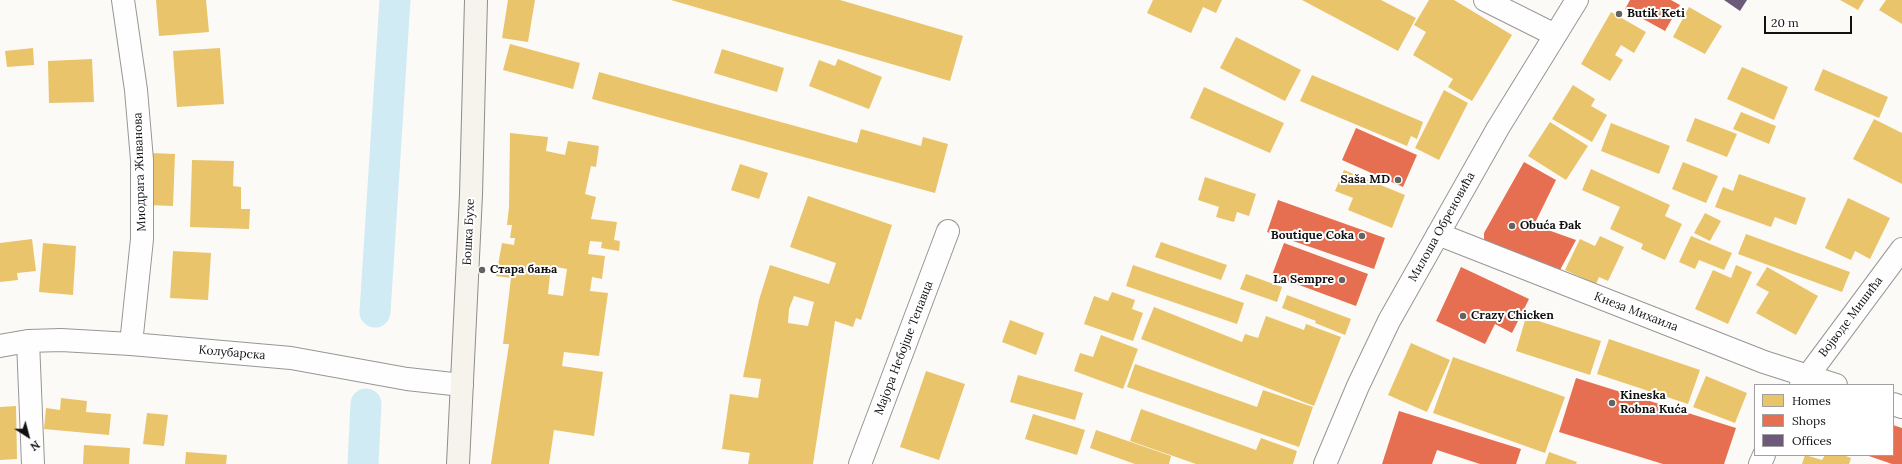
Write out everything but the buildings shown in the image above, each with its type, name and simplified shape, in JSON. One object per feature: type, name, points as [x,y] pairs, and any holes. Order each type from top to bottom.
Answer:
[{"type":"main road","name":"Бошка Бухе","points":[[458,464],[471,196],[476,0]]},
{"type":"street","name":"Миодрага Живанова","points":[[123,0],[136,90],[142,160],[142,239],[131,344]]},
{"type":"street","points":[[1485,0],[1555,35]]},
{"type":"street","name":"Милоша Обреновића","points":[[1325,464],[1358,386],[1389,322],[1498,128],[1577,0]]},
{"type":"street","name":"Мајора Небојше Тепавца","points":[[860,464],[948,231]]},
{"type":"street","name":"Кнеза Михаила","points":[[1438,234],[1764,362],[1803,380],[1829,384]]},
{"type":"street","name":"Војводе Мишића","points":[[1803,380],[1902,249]]},
{"type":"street","name":"Колубарска","points":[[0,346],[28,341],[88,340],[291,358],[407,379],[462,384]]},
{"type":"street","points":[[28,341],[33,464]]},
{"type":"waterway","points":[[375,312],[395,0]]},
{"type":"waterway","points":[[363,464],[366,404]]},
{"type":"place","name":"Butik Keti","points":[[1619,14]]},
{"type":"place","name":"Saša MD","points":[[1398,180]]},
{"type":"place","name":"Obuća Đak","points":[[1512,226]]},
{"type":"place","name":"Boutique Coka","points":[[1362,236]]},
{"type":"place","name":"Стара бања","points":[[482,270]]},
{"type":"place","name":"La Sempre","points":[[1342,280]]},
{"type":"place","name":"Crazy Chicken","points":[[1463,316]]},
{"type":"place","name":"Kineska Robna Kuća","points":[[1612,403]]}]
